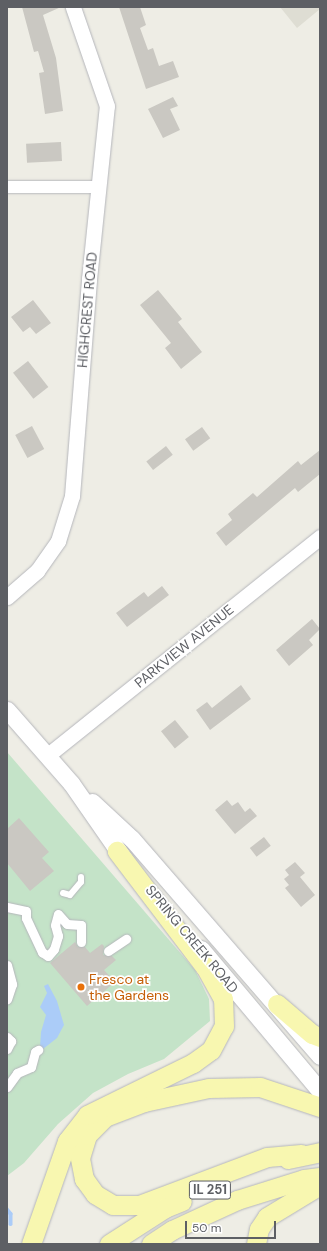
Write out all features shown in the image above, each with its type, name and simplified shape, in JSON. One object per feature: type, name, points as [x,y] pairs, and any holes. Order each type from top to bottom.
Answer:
[{"type":"main road","name":"SPRING CREEK ROAD","points":[[7,710],[71,783],[117,852],[320,1091]]},
{"type":"main road","name":"SPRING CREEK ROAD","points":[[71,783],[132,839],[277,1004],[320,1056]]},
{"type":"main road","points":[[31,1244],[67,1141],[87,1114],[193,1063],[211,1050],[224,1026],[223,999],[204,967],[117,852]]},
{"type":"main road","points":[[277,1004],[312,1034],[320,1037]]},
{"type":"main road","points":[[313,1153],[268,1156],[139,1205],[113,1205],[95,1194],[84,1179],[80,1158],[87,1136],[105,1117],[144,1102],[202,1089],[260,1087],[320,1107]]},
{"type":"main road","name":"IL 251","points":[[109,1244],[165,1208],[313,1153]]},
{"type":"main road","name":"IL 251","points":[[151,1244],[172,1230],[237,1200],[304,1179],[320,1177]]},
{"type":"main road","points":[[256,1244],[259,1229],[267,1217],[320,1185]]},
{"type":"street","name":"HIGHCREST ROAD","points":[[7,597],[37,571],[58,541],[72,496],[98,188],[107,106],[73,7]]},
{"type":"street","points":[[7,187],[98,188]]},
{"type":"street","name":"PARKVIEW AVENUE","points":[[48,755],[320,537]]},
{"type":"street","points":[[7,907],[26,911],[26,918],[42,952],[48,956],[54,949],[58,936],[55,925],[58,914],[67,924],[81,925],[81,942]]},
{"type":"street","points":[[108,951],[126,939]]},
{"type":"street","points":[[7,965],[12,984],[7,999]]},
{"type":"street","points":[[7,1037],[11,1041],[7,1049]]},
{"type":"street","points":[[7,1087],[17,1073],[31,1067],[35,1052],[38,1050]]},
{"type":"lane","points":[[63,893],[70,895],[81,882],[81,877]]},
{"type":"shaded area","points":[[280,7],[320,7],[320,9],[297,28]]},
{"type":"green space","points":[[7,752],[195,970],[209,999],[210,1021],[164,1059],[128,1074],[93,1093],[58,1124],[24,1163],[7,1176]]},
{"type":"water","points":[[48,984],[57,1001],[64,1025],[57,1038],[43,1049],[40,1047],[41,1032],[46,1015],[40,1007],[47,993],[44,986]]},
{"type":"building","points":[[22,7],[61,7],[43,15],[56,58],[63,111],[45,114],[39,73],[44,72],[38,51],[34,52]]},
{"type":"building","points":[[119,7],[140,7],[146,25],[140,28],[148,50],[153,48],[159,66],[173,61],[179,77],[146,89]]},
{"type":"building","points":[[173,97],[178,106],[170,109],[180,130],[163,138],[148,109]]},
{"type":"building","points":[[61,142],[62,161],[27,163],[26,144]]},
{"type":"building","points":[[158,290],[182,319],[178,322],[202,352],[181,369],[165,348],[171,343],[140,305]]},
{"type":"building","points":[[33,300],[51,323],[36,334],[30,327],[23,332],[11,317]]},
{"type":"building","points":[[28,361],[48,387],[33,399],[13,373]]},
{"type":"building","points":[[32,426],[44,449],[27,458],[15,435]]},
{"type":"building","points":[[202,427],[210,438],[193,451],[185,439]]},
{"type":"building","points":[[166,446],[173,455],[153,470],[146,461]]},
{"type":"building","points":[[320,450],[320,474],[298,492],[295,488],[226,546],[216,533],[232,520],[228,514],[253,493],[257,497],[298,461],[301,465]]},
{"type":"building","points":[[162,586],[169,595],[127,627],[116,613],[144,592],[148,597]]},
{"type":"building","points":[[312,619],[320,629],[309,640],[313,645],[289,666],[276,650]]},
{"type":"building","points":[[241,685],[251,699],[210,730],[196,710],[207,702],[212,708]]},
{"type":"building","points":[[175,720],[189,737],[175,748],[161,731]]},
{"type":"building","points":[[227,800],[232,806],[238,802],[245,812],[250,808],[257,816],[235,834],[215,810]]},
{"type":"building","points":[[19,818],[49,852],[42,858],[54,871],[30,891],[7,863],[7,829]]},
{"type":"building","points":[[264,837],[271,846],[257,857],[250,848]]},
{"type":"building","points":[[295,862],[305,873],[300,877],[315,895],[301,907],[285,888],[289,885],[284,879],[289,875],[285,870]]},
{"type":"building","points":[[75,942],[78,947],[85,947],[90,953],[102,944],[104,946],[103,955],[112,956],[116,960],[104,970],[115,982],[87,1006],[50,963]]},
{"type":"waterway","points":[[7,1209],[11,1214],[11,1224]]},
{"type":"place","name":"Fresco at the Gardens","points":[[81,987]]}]
